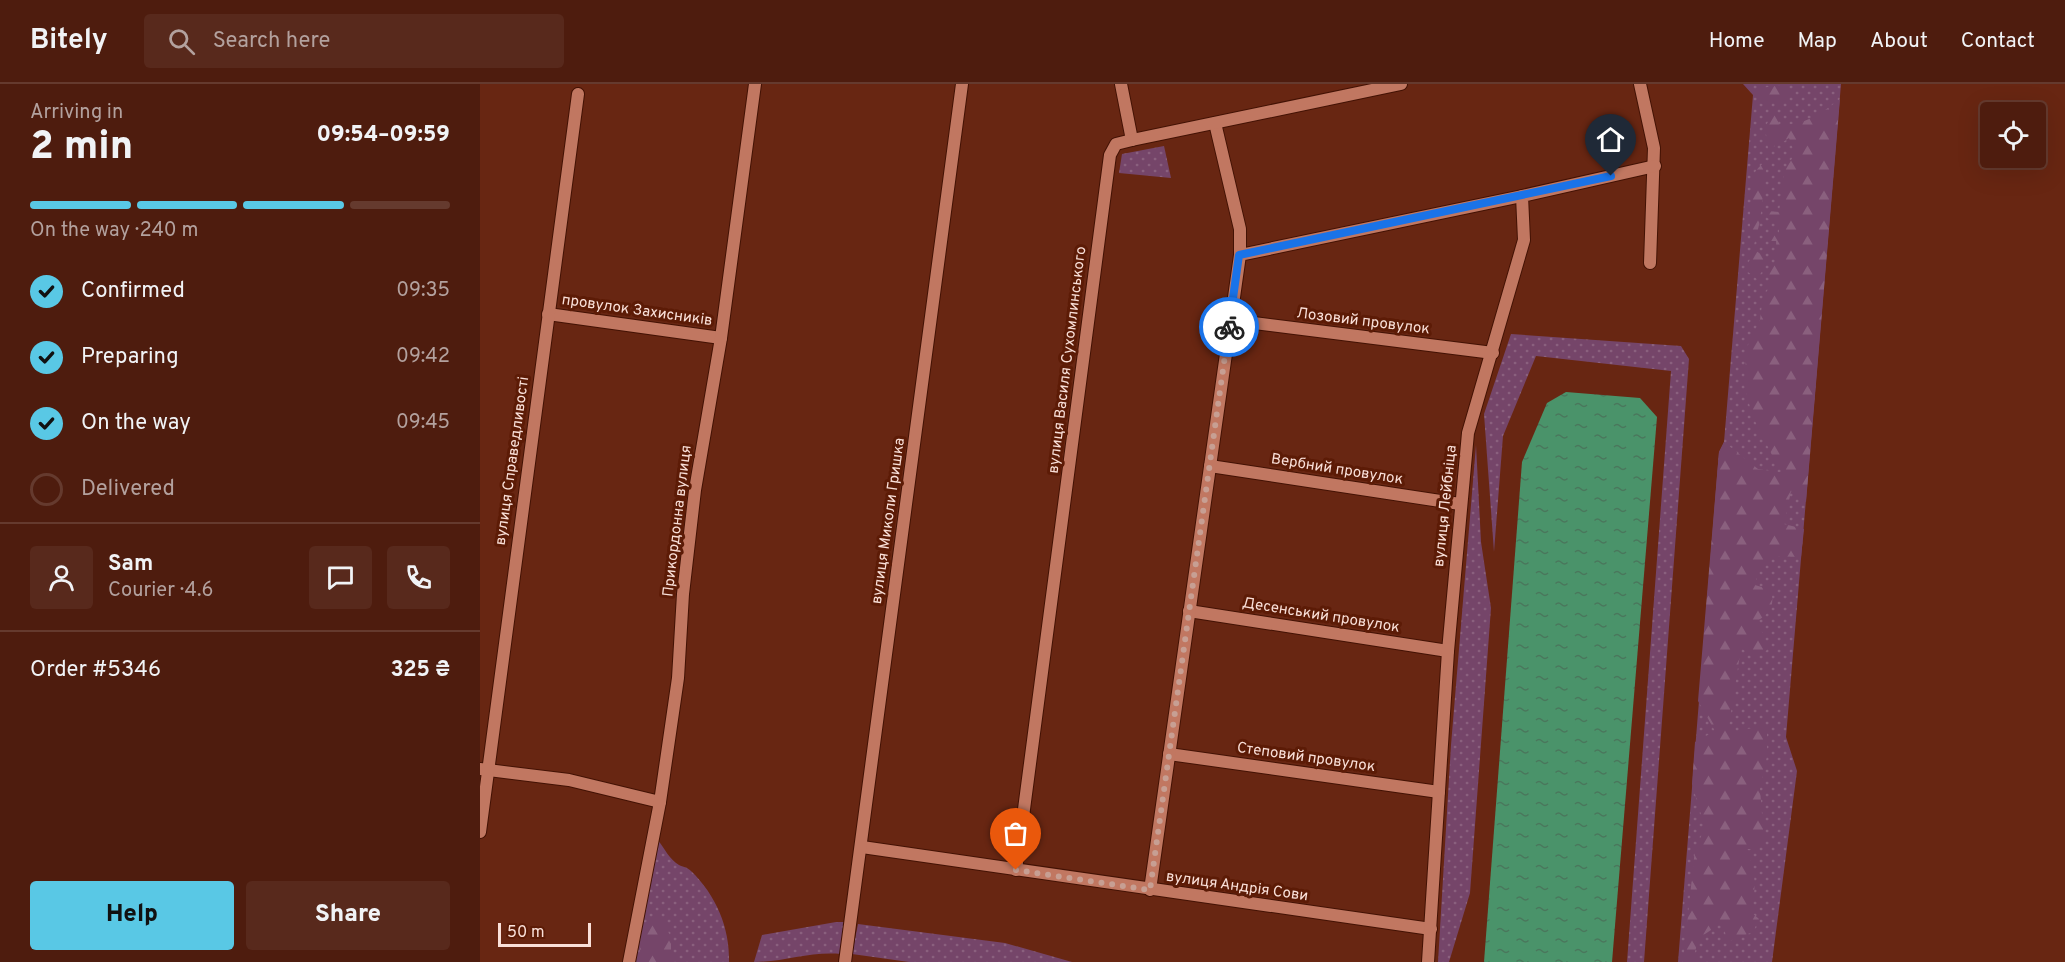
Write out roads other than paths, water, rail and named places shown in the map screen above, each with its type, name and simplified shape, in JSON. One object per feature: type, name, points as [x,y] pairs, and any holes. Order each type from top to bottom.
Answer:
[{"type":"street","name":"Прикордонна вулиця","points":[[629,962],[660,802],[678,678],[683,594],[695,490],[722,338],[756,84]]},
{"type":"street","name":"вулиця Миколи Гришка","points":[[845,962],[962,84]]},
{"type":"street","points":[[1121,84],[1132,140]]},
{"type":"street","name":"вулиця Василя Сухомлинського","points":[[1016,870],[1110,155],[1116,144],[1132,140],[1401,84]]},
{"type":"street","points":[[1640,84],[1654,148],[1650,263]]},
{"type":"street","name":"вулиця Справедливості","points":[[480,832],[484,770],[578,94]]},
{"type":"street","points":[[1150,890],[1239,255],[1239,229],[1215,123]]},
{"type":"street","points":[[1239,255],[1655,166]]},
{"type":"street","name":"вулиця Лейбніца","points":[[1428,962],[1448,651],[1468,433],[1524,240],[1522,196]]},
{"type":"street","name":"провулок Захисників","points":[[548,314],[722,338]]},
{"type":"street","name":"Лозовий провулок","points":[[1230,320],[1493,353]]},
{"type":"street","name":"Вербний провулок","points":[[1210,466],[1460,504]]},
{"type":"street","name":"Десенський провулок","points":[[1189,611],[1448,651]]},
{"type":"street","name":"Степовий провулок","points":[[1169,754],[1439,792]]},
{"type":"street","points":[[484,770],[569,780],[660,802]]},
{"type":"street","name":"вулиця Андрія Сови","points":[[861,847],[1431,929]]},
{"type":"water","points":[[1566,392],[1640,398],[1657,417],[1612,962],[1484,962],[1522,462],[1547,403]]}]
